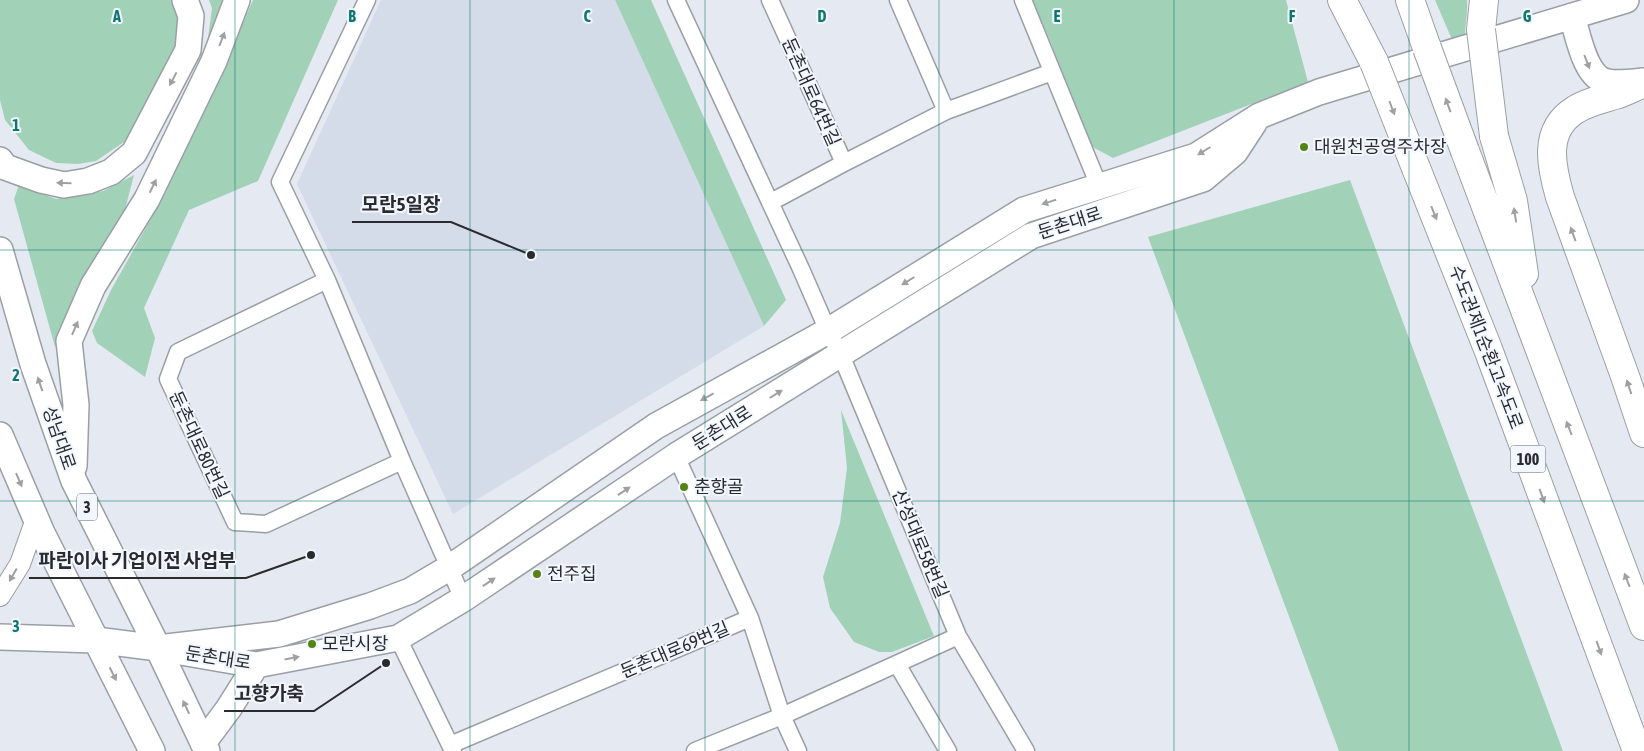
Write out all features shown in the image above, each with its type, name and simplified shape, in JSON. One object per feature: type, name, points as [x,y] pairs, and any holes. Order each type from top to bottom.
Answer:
[{"type":"highway","points":[[1342,0],[1374,62]]},
{"type":"highway","name":"수도권제1순환고속도로","points":[[1353,0],[1374,62],[1488,349],[1637,751]]},
{"type":"highway","points":[[1410,0],[1644,626]]},
{"type":"highway","points":[[1484,0],[1481,30],[1494,136],[1513,201],[1533,333]]},
{"type":"highway","points":[[1644,82],[1616,95],[1589,103],[1574,110],[1558,127],[1554,137],[1552,157],[1560,197],[1644,433]]},
{"type":"main road","points":[[0,160],[5,167],[41,180],[64,185],[88,181],[112,172],[134,153],[188,50],[191,16],[185,0]]},
{"type":"main road","points":[[74,481],[76,405],[69,341],[93,286],[147,199],[214,61],[236,0]]},
{"type":"main road","points":[[1626,0],[1572,16],[1588,67],[1596,77],[1608,82],[1644,82]]},
{"type":"main road","name":"둔촌대로","points":[[158,648],[279,634],[370,606],[410,591],[449,568],[656,426],[828,331],[1024,210],[1196,156],[1260,116],[1320,92],[1572,16]]},
{"type":"main road","name":"둔촌대로","points":[[0,637],[96,640],[158,648],[256,665],[398,638],[463,599],[676,456],[1031,236],[1204,179],[1235,152],[1260,116]]},
{"type":"main road","name":"성남대로","points":[[0,250],[33,364],[74,481],[158,648],[205,747]]},
{"type":"main road","points":[[0,435],[36,520],[152,751]]},
{"type":"main road","points":[[205,747],[256,665]]},
{"type":"street","points":[[368,0],[280,182],[326,280],[402,461],[463,599]]},
{"type":"street","points":[[676,0],[771,202],[828,331]]},
{"type":"street","name":"둔촌대로64번길","points":[[770,0],[844,163],[771,202]]},
{"type":"street","points":[[898,0],[946,111]]},
{"type":"street","points":[[1023,0],[1099,186]]},
{"type":"street","points":[[844,163],[946,111],[1052,72]]},
{"type":"street","name":"둔촌대로80번길","points":[[326,280],[178,352],[168,379],[235,522],[266,524],[402,461]]},
{"type":"street","name":"산성대로58번길","points":[[828,331],[841,355],[958,636],[1026,751]]},
{"type":"street","name":"둔촌대로69번길","points":[[676,456],[750,618],[782,716],[798,751]]},
{"type":"street","points":[[0,596],[20,564],[36,520]]},
{"type":"street","name":"둔촌대로69번길","points":[[452,748],[750,618]]},
{"type":"street","points":[[695,751],[782,716],[958,636]]},
{"type":"street","points":[[398,638],[452,748]]},
{"type":"street","points":[[897,664],[948,751]]},
{"type":"shaded area","points":[[381,0],[615,0],[764,326],[453,514],[297,184]]},
{"type":"green space","points":[[0,0],[176,0],[182,38],[127,140],[96,161],[78,164],[56,163],[29,150],[5,120],[0,100]]},
{"type":"green space","points":[[209,0],[227,0],[206,53],[212,8]]},
{"type":"green space","points":[[253,0],[338,0],[258,181],[189,210],[144,308],[155,338],[145,377],[97,343],[92,331],[111,290],[157,208]]},
{"type":"green space","points":[[615,0],[651,0],[786,300],[764,326]]},
{"type":"green space","points":[[1032,0],[1286,0],[1308,82],[1113,158],[1087,144],[1051,43]]},
{"type":"green space","points":[[1435,0],[1467,0],[1462,63]]},
{"type":"green space","points":[[134,175],[121,225],[77,291],[55,347],[14,199],[19,185],[56,199],[103,191]]},
{"type":"green space","points":[[1350,180],[1563,751],[1339,751],[1148,237]]},
{"type":"green space","points":[[841,410],[934,636],[892,652],[879,652],[854,642],[830,608],[823,577],[840,523],[847,468]]},
{"type":"place","name":"대원천공영주차장","points":[[1304,147]]},
{"type":"place","name":"모란5일장","points":[[531,255]]},
{"type":"place","name":"춘향골","points":[[684,487]]},
{"type":"place","name":"파란이사 기업이전 사업부","points":[[311,555]]},
{"type":"place","name":"전주집","points":[[537,574]]},
{"type":"place","name":"모란시장","points":[[312,644]]},
{"type":"place","name":"고향가축","points":[[386,663]]}]
